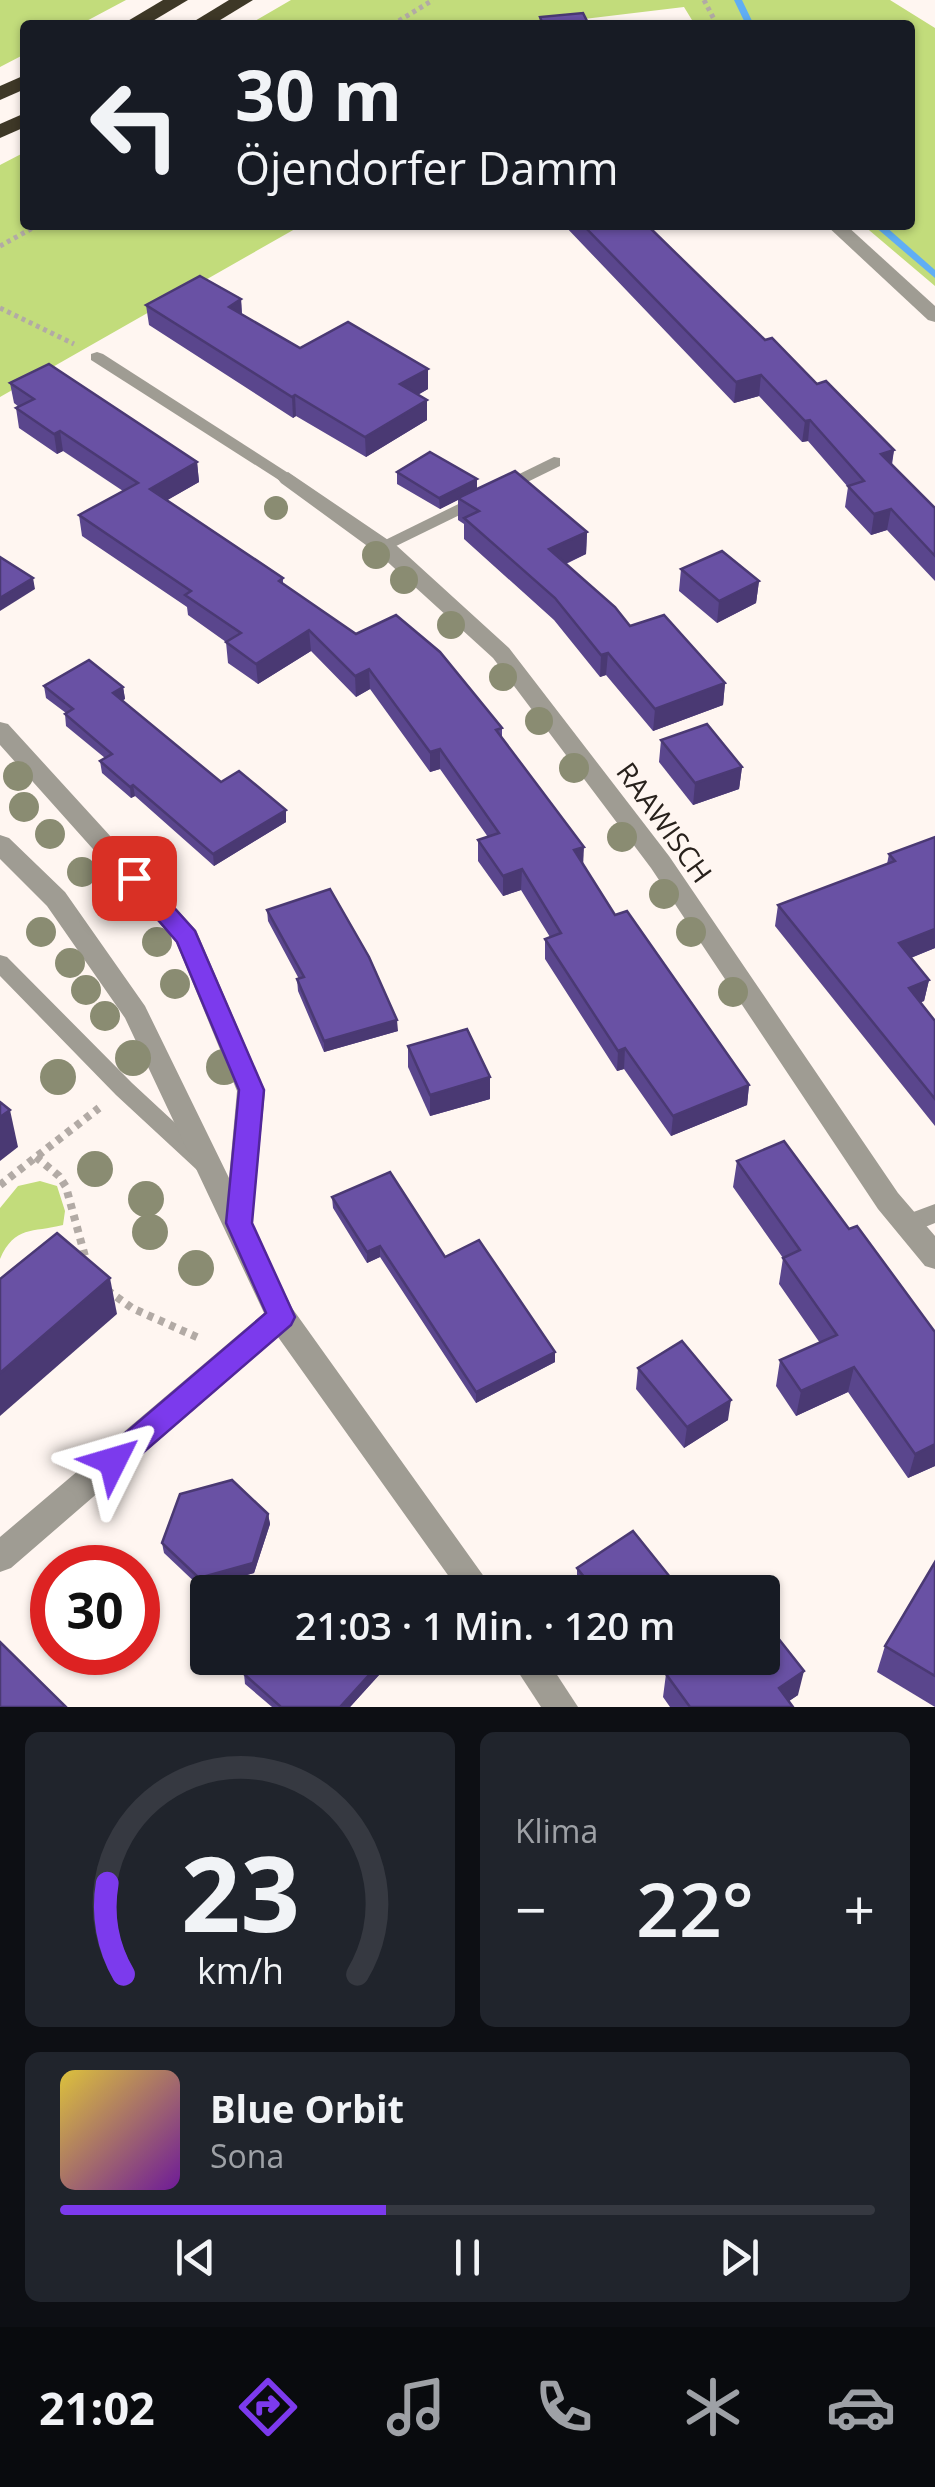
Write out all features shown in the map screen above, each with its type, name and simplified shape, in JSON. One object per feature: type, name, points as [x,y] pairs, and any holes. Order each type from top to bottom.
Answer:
[{"type":"highway","points":[[141,20],[178,0]]},
{"type":"highway","points":[[207,20],[243,0]]},
{"type":"street","points":[[840,230],[935,316]]},
{"type":"street","name":"RAAWISCH","points":[[288,478],[382,546],[512,668],[660,862],[908,1224],[935,1257]]},
{"type":"street","points":[[0,730],[187,937],[251,1090],[239,1223]]},
{"type":"street","points":[[0,844],[56,899],[136,1013],[281,1317],[467,1575]]},
{"type":"street","points":[[0,1557],[281,1317]]},
{"type":"street","points":[[538,1675],[561,1707]]},
{"type":"lane","points":[[97,356],[288,478]]},
{"type":"lane","points":[[382,546],[554,462]]},
{"type":"lane","points":[[0,963],[124,1089],[210,1169]]},
{"type":"lane","points":[[908,1224],[935,1213]]},
{"type":"path","points":[[400,20],[434,0]]},
{"type":"path","points":[[0,246],[29,230]]},
{"type":"path","points":[[0,308],[97,356]]},
{"type":"path","points":[[0,1185],[124,1089]]},
{"type":"path","points":[[36,1157],[62,1178],[72,1208],[75,1238],[88,1264]]},
{"type":"path","points":[[97,1277],[106,1289],[132,1308],[197,1335],[226,1365]]},
{"type":"green space","points":[[0,0],[126,0],[88,20],[20,20],[20,57],[0,67]]},
{"type":"green space","points":[[291,0],[890,0],[935,28],[935,286],[869,230],[915,230],[915,20],[692,20],[684,7],[576,20],[257,20]]},
{"type":"green space","points":[[20,155],[20,230],[293,230],[0,397],[0,165]]},
{"type":"green space","points":[[40,1181],[57,1186],[65,1211],[63,1225],[18,1235],[0,1259],[0,1208],[18,1186]]},
{"type":"building","points":[[583,13],[586,20],[541,20],[540,17]]},
{"type":"building","points":[[588,230],[652,230],[765,340],[772,338],[817,384],[826,381],[894,450],[881,454],[935,508],[935,556],[891,509],[874,514],[848,486],[864,481],[810,420],[805,421],[761,375],[736,382]]},
{"type":"building","points":[[200,276],[241,299],[229,307],[300,348],[348,322],[428,369],[400,384],[427,400],[365,437],[295,395],[292,397],[146,305]]},
{"type":"building","points":[[49,364],[197,462],[150,489],[283,578],[279,581],[356,634],[396,615],[440,652],[502,728],[496,730],[584,847],[574,850],[615,915],[627,911],[749,1085],[673,1116],[625,1048],[618,1051],[545,939],[561,933],[522,869],[503,876],[478,840],[499,833],[440,749],[430,752],[369,669],[355,676],[309,630],[256,664],[226,642],[241,633],[185,595],[191,591],[79,515],[138,483],[60,431],[54,434],[16,408],[34,399],[10,383]]},
{"type":"building","points":[[430,452],[477,479],[439,498],[397,472]]},
{"type":"building","points":[[515,471],[587,532],[549,549],[615,607],[630,626],[664,615],[725,683],[655,709],[608,653],[601,655],[555,598],[464,518],[479,511],[458,498]]},
{"type":"building","points":[[722,551],[759,581],[719,601],[681,569]]},
{"type":"building","points":[[0,557],[33,578],[0,598]]},
{"type":"building","points":[[89,660],[123,687],[113,693],[221,782],[239,771],[286,810],[213,854],[100,761],[112,754],[65,714],[73,709],[44,686]]},
{"type":"building","points":[[707,724],[742,767],[695,783],[661,740]]},
{"type":"building","points":[[935,837],[935,929],[899,943],[929,980],[909,988],[935,1021],[935,1099],[778,905],[895,861],[889,854]]},
{"type":"building","points":[[330,889],[369,957],[397,1020],[324,1041],[297,979],[304,977],[267,910]]},
{"type":"building","points":[[467,1029],[490,1077],[430,1095],[408,1046]]},
{"type":"building","points":[[0,1102],[10,1110],[0,1117]]},
{"type":"building","points":[[784,1141],[849,1229],[857,1226],[935,1332],[935,1444],[915,1454],[854,1367],[801,1391],[780,1360],[837,1335],[783,1258],[800,1250],[737,1161]]},
{"type":"building","points":[[390,1172],[445,1257],[479,1240],[555,1352],[476,1392],[380,1246],[367,1252],[332,1197]]},
{"type":"building","points":[[57,1233],[110,1278],[0,1373],[0,1279]]},
{"type":"building","points":[[682,1341],[731,1400],[687,1427],[638,1368]]},
{"type":"building","points":[[232,1480],[268,1514],[253,1563],[196,1575],[162,1543],[180,1494]]},
{"type":"building","points":[[633,1531],[668,1575],[583,1575],[577,1568]]},
{"type":"building","points":[[935,1562],[935,1676],[885,1646]]},
{"type":"building","points":[[780,1641],[804,1671],[779,1688],[793,1707],[690,1707],[667,1675],[780,1675]]},
{"type":"building","points":[[0,1642],[66,1707],[0,1707]]},
{"type":"building","points":[[245,1675],[369,1675],[340,1707],[281,1707]]},
{"type":"waterway","points":[[738,0],[748,20]]},
{"type":"waterway","points":[[884,230],[935,275]]},
{"type":"route","points":[[113,1461],[281,1317],[239,1223],[251,1090],[187,937],[134,878]]}]
